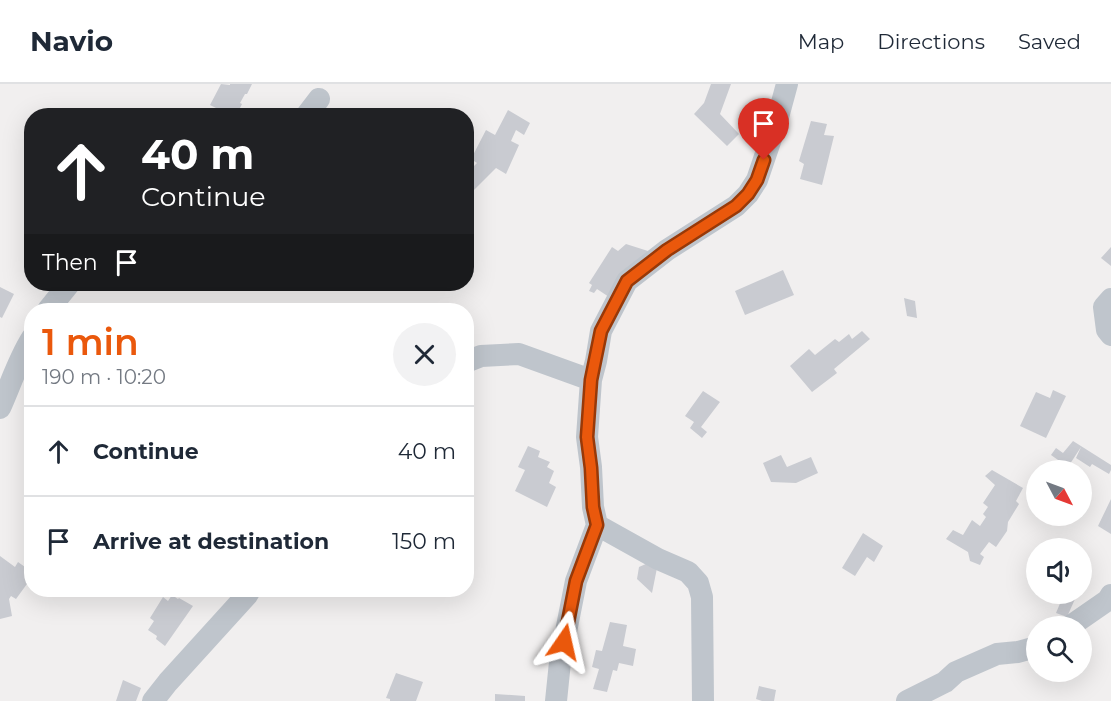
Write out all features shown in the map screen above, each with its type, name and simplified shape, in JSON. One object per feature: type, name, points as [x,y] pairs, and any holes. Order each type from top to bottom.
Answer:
[{"type":"street","points":[[556,701],[560,662],[576,581],[597,525],[593,507],[587,437],[591,380],[601,331],[627,281],[667,250],[736,206],[748,194],[757,180],[787,84]]},
{"type":"street","points":[[54,303],[63,291]]},
{"type":"street","points":[[1111,299],[1104,307],[1107,330],[1111,334]]},
{"type":"street","points":[[0,408],[24,349]]},
{"type":"street","points":[[474,359],[481,356],[519,354],[591,380]]},
{"type":"street","points":[[597,525],[658,559],[688,572],[698,583],[702,597],[703,701]]},
{"type":"street","points":[[1085,616],[1108,600],[1111,595]]},
{"type":"street","points":[[153,701],[245,597]]},
{"type":"street","points":[[908,701],[945,682],[956,672],[997,654],[1026,650]]},
{"type":"building","points":[[221,84],[252,84],[240,103],[242,104],[240,108],[216,108],[210,105]]},
{"type":"building","points":[[711,84],[731,84],[720,114],[739,134],[727,146],[694,114],[704,103]]},
{"type":"building","points":[[508,110],[530,123],[524,135],[516,130],[511,141],[519,145],[506,174],[496,168],[474,190],[474,166],[477,163],[474,161],[474,153],[486,130],[495,135]]},
{"type":"building","points":[[811,121],[827,124],[824,135],[834,136],[822,185],[800,179],[804,164],[799,161]]},
{"type":"building","points":[[626,244],[648,251],[609,297],[597,289],[594,293],[589,291],[592,285],[589,283],[612,247],[618,251]]},
{"type":"building","points":[[1111,247],[1111,266],[1101,258]]},
{"type":"building","points":[[783,270],[794,295],[745,315],[735,291]]},
{"type":"building","points":[[0,287],[14,294],[2,318],[0,317]]},
{"type":"building","points":[[904,298],[915,301],[917,318],[907,316]]},
{"type":"building","points":[[862,331],[870,339],[834,369],[837,373],[812,392],[790,366],[809,349],[815,355],[835,339],[839,342],[849,334],[852,339]]},
{"type":"building","points":[[1053,390],[1066,396],[1046,438],[1020,426],[1036,392],[1050,398]]},
{"type":"building","points":[[703,391],[720,402],[701,427],[707,432],[702,438],[690,428],[694,422],[685,416]]},
{"type":"building","points":[[1073,441],[1111,465],[1111,470],[1109,474],[1092,464],[1092,460],[1076,458],[1081,447],[1073,460],[1058,460],[1051,455],[1056,448],[1063,453]]},
{"type":"building","points":[[528,446],[540,451],[538,457],[550,462],[547,467],[554,471],[549,483],[556,487],[547,507],[515,491],[525,470],[518,467]]},
{"type":"building","points":[[781,455],[787,467],[811,457],[818,473],[796,483],[771,482],[763,463]]},
{"type":"building","points":[[992,470],[1023,488],[1016,501],[1019,504],[1008,522],[1007,531],[996,547],[989,542],[980,554],[984,557],[980,565],[970,561],[968,552],[946,539],[953,530],[963,535],[972,520],[980,526],[986,517],[983,514],[988,507],[983,503],[995,485],[985,476]]},
{"type":"building","points":[[1111,499],[1111,534],[1098,526]]},
{"type":"building","points":[[863,533],[883,546],[874,562],[867,557],[855,576],[842,568]]},
{"type":"building","points":[[0,556],[15,567],[18,562],[24,566],[24,588],[16,599],[11,596],[9,599],[12,616],[0,619]]},
{"type":"building","points":[[648,563],[657,568],[652,593],[637,579],[639,567]]},
{"type":"building","points":[[163,597],[168,601],[171,597],[175,597],[193,606],[165,646],[148,630],[154,621],[150,618]]},
{"type":"building","points":[[1060,604],[1073,604],[1067,616],[1056,613]]},
{"type":"building","points":[[610,622],[627,625],[623,646],[636,649],[633,666],[619,663],[617,671],[613,670],[607,692],[593,689],[599,669],[592,667],[596,650],[602,651]]},
{"type":"building","points":[[396,673],[423,682],[416,701],[390,701],[386,698]]},
{"type":"building","points":[[123,680],[141,688],[136,701],[116,701]]},
{"type":"building","points":[[759,686],[776,690],[774,701],[756,699]]},
{"type":"building","points":[[495,694],[525,696],[525,701],[495,701]]},
{"type":"route","points":[[564,642],[576,581],[597,525],[593,507],[587,437],[591,380],[601,331],[627,281],[667,250],[736,206],[757,180],[764,160]]}]
